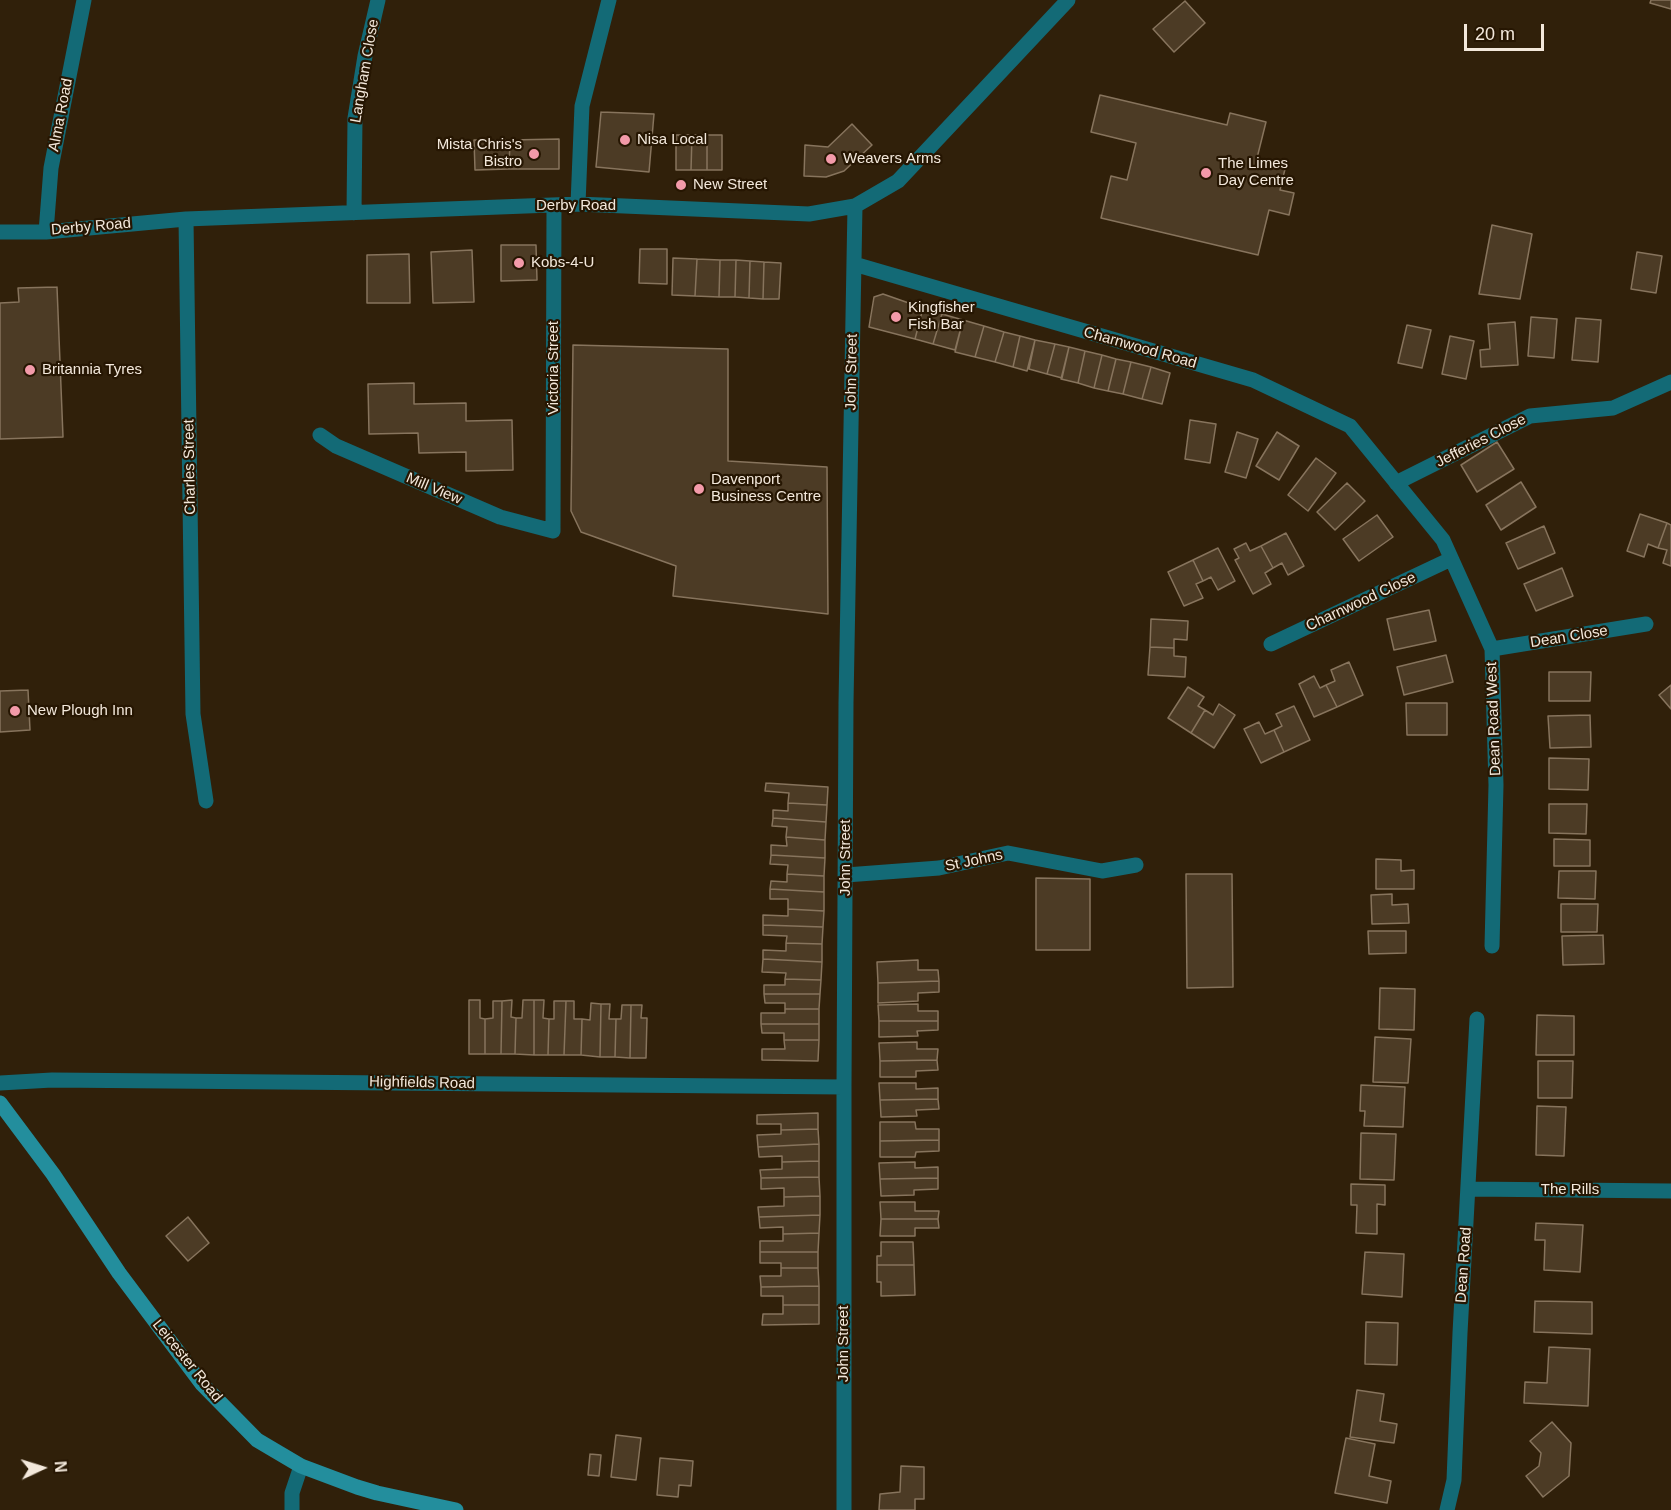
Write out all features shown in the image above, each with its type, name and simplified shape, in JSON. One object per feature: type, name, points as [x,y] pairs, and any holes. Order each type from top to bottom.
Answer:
[{"type":"main road","name":"Leicester Road","points":[[0,1103],[53,1174],[119,1273],[202,1384],[258,1440],[301,1466],[377,1493],[456,1510]]},
{"type":"street","name":"Alma Road","points":[[46,232],[51,168],[84,0]]},
{"type":"street","name":"Langham Close","points":[[354,213],[355,118],[365,56],[378,0]]},
{"type":"street","points":[[578,204],[582,106],[609,0]]},
{"type":"street","name":"Derby Road","points":[[0,232],[46,232],[186,219],[578,204],[808,214],[855,206],[898,181],[1068,0]]},
{"type":"street","name":"Victoria Street","points":[[553,531],[554,205]]},
{"type":"street","name":"John Street","points":[[844,1510],[846,704],[855,206]]},
{"type":"street","name":"Charles Street","points":[[186,219],[194,714],[206,801]]},
{"type":"street","name":"Charnwood Road","points":[[854,264],[1253,380],[1350,426],[1396,483]]},
{"type":"street","name":"Jefferies Close","points":[[1396,483],[1530,416],[1613,408],[1671,382]]},
{"type":"street","name":"Mill View","points":[[320,435],[336,446],[500,517],[553,531]]},
{"type":"street","name":"Dean Road West","points":[[1396,483],[1443,540],[1492,649],[1496,785],[1492,946]]},
{"type":"street","name":"Charnwood Close","points":[[1271,644],[1452,559]]},
{"type":"street","name":"Dean Close","points":[[1492,649],[1646,624]]},
{"type":"street","name":"St Johns","points":[[846,875],[939,868],[1008,853],[1102,871],[1136,865]]},
{"type":"street","name":"Dean Road","points":[[1447,1510],[1454,1480],[1477,1018]]},
{"type":"street","name":"Highfields Road","points":[[0,1083],[61,1080],[844,1087]]},
{"type":"street","name":"The Rills","points":[[1469,1189],[1671,1191]]},
{"type":"street","points":[[292,1510],[292,1493],[301,1466]]},
{"type":"building","points":[[1651,0],[1671,0],[1671,9],[1650,3]]},
{"type":"building","points":[[1185,1],[1205,23],[1174,52],[1153,29]]},
{"type":"building","name":"The Limes Day Centre","points":[[1100,95],[1227,125],[1230,113],[1266,122],[1256,162],[1285,169],[1280,190],[1294,193],[1289,215],[1269,210],[1258,255],[1101,218],[1111,176],[1127,180],[1136,143],[1091,132]]},
{"type":"building","name":"Nisa Local","points":[[601,112],[654,114],[649,172],[596,167]]},
{"type":"building","name":"Weavers Arms","points":[[852,124],[872,145],[844,171],[826,177],[804,176],[805,145],[828,147]]},
{"type":"building","points":[[676,135],[692,135],[691,170],[676,170]]},
{"type":"building","points":[[692,135],[707,135],[707,170],[691,170]]},
{"type":"building","points":[[707,135],[722,135],[722,170],[707,170]]},
{"type":"building","name":"Mista Chris's Bistro","points":[[559,139],[559,169],[509,169],[510,140]]},
{"type":"building","points":[[474,140],[510,140],[509,169],[475,170]]},
{"type":"building","points":[[1492,225],[1532,234],[1520,299],[1479,294]]},
{"type":"building","name":"Kobs-4-U","points":[[501,245],[536,245],[537,280],[501,281]]},
{"type":"building","points":[[640,249],[667,249],[667,284],[639,283]]},
{"type":"building","points":[[472,250],[474,302],[433,303],[431,252]]},
{"type":"building","points":[[1637,252],[1662,256],[1656,293],[1631,289]]},
{"type":"building","points":[[409,254],[410,303],[367,303],[367,255]]},
{"type":"building","points":[[673,258],[697,259],[695,296],[672,295]]},
{"type":"building","points":[[697,259],[720,260],[719,297],[695,296]]},
{"type":"building","points":[[720,260],[736,260],[735,297],[719,297]]},
{"type":"building","points":[[736,260],[750,261],[749,298],[735,297]]},
{"type":"building","points":[[750,261],[764,262],[763,299],[749,298]]},
{"type":"building","points":[[764,262],[781,263],[779,299],[763,299]]},
{"type":"building","name":"Britannia Tyres","points":[[57,287],[63,437],[0,439],[0,303],[19,302],[18,288]]},
{"type":"building","name":"Kingfisher Fish Bar","points":[[883,294],[923,308],[915,339],[869,327],[874,297]]},
{"type":"building","points":[[923,308],[942,314],[933,344],[915,339]]},
{"type":"building","points":[[942,314],[963,320],[955,350],[933,344]]},
{"type":"building","points":[[1531,317],[1557,319],[1554,358],[1528,356]]},
{"type":"building","points":[[1576,318],[1601,320],[1598,362],[1572,360]]},
{"type":"building","points":[[963,320],[984,326],[975,357],[955,352]]},
{"type":"building","points":[[1515,322],[1518,365],[1481,367],[1480,350],[1490,349],[1488,324]]},
{"type":"building","points":[[1407,325],[1431,330],[1422,368],[1398,363]]},
{"type":"building","points":[[984,326],[1004,332],[995,362],[975,357]]},
{"type":"building","points":[[1004,332],[1020,336],[1013,367],[995,362]]},
{"type":"building","points":[[1020,336],[1035,340],[1027,371],[1013,367]]},
{"type":"building","points":[[1450,336],[1474,341],[1466,379],[1442,374]]},
{"type":"building","points":[[1035,340],[1055,344],[1047,374],[1029,369]]},
{"type":"building","points":[[1055,344],[1069,347],[1062,378],[1047,374]]},
{"type":"building","name":"Davenport Business Centre","points":[[573,345],[728,349],[728,461],[827,467],[828,614],[673,596],[676,566],[581,532],[571,511]]},
{"type":"building","points":[[1069,347],[1085,351],[1078,383],[1061,379]]},
{"type":"building","points":[[1085,351],[1102,355],[1094,388],[1078,383]]},
{"type":"building","points":[[1102,355],[1116,359],[1108,391],[1094,388]]},
{"type":"building","points":[[1116,359],[1131,362],[1123,394],[1108,391]]},
{"type":"building","points":[[1131,362],[1151,367],[1142,399],[1123,394]]},
{"type":"building","points":[[1151,367],[1170,373],[1162,404],[1142,399]]},
{"type":"building","points":[[414,383],[414,404],[466,403],[466,421],[512,420],[513,470],[466,471],[466,452],[419,453],[418,433],[369,434],[368,384]]},
{"type":"building","points":[[1190,420],[1216,424],[1210,463],[1185,459]]},
{"type":"building","points":[[1237,432],[1258,439],[1246,478],[1225,472]]},
{"type":"building","points":[[1277,432],[1299,446],[1279,480],[1256,466]]},
{"type":"building","points":[[1497,442],[1514,469],[1477,492],[1461,465]]},
{"type":"building","points":[[1316,458],[1336,473],[1308,511],[1288,495]]},
{"type":"building","points":[[1521,482],[1536,507],[1501,530],[1486,505]]},
{"type":"building","points":[[1347,483],[1365,501],[1335,530],[1317,512]]},
{"type":"building","points":[[1640,514],[1667,523],[1658,548],[1648,544],[1644,557],[1627,551]]},
{"type":"building","points":[[1377,515],[1393,537],[1359,561],[1343,539]]},
{"type":"building","points":[[1667,523],[1671,525],[1671,566],[1663,563],[1667,550],[1658,548]]},
{"type":"building","points":[[1544,526],[1555,553],[1518,569],[1506,543]]},
{"type":"building","points":[[1286,533],[1304,566],[1288,575],[1282,563],[1273,568],[1261,546]]},
{"type":"building","points":[[1246,543],[1250,551],[1261,546],[1273,568],[1265,573],[1271,584],[1253,594],[1235,560],[1239,558],[1234,549]]},
{"type":"building","points":[[1218,548],[1235,581],[1218,590],[1211,577],[1203,581],[1193,560]]},
{"type":"building","points":[[1193,560],[1203,581],[1196,584],[1203,598],[1184,606],[1168,572]]},
{"type":"building","points":[[1562,568],[1573,596],[1536,611],[1524,584]]},
{"type":"building","points":[[1429,610],[1436,641],[1394,650],[1387,619]]},
{"type":"building","points":[[1151,619],[1188,621],[1187,640],[1174,639],[1174,648],[1150,647]]},
{"type":"building","points":[[1150,647],[1174,648],[1174,656],[1186,657],[1185,677],[1148,675]]},
{"type":"building","points":[[1446,655],[1453,682],[1404,695],[1397,667]]},
{"type":"building","points":[[1349,662],[1363,695],[1337,707],[1326,685],[1335,681],[1331,670]]},
{"type":"building","points":[[1549,672],[1591,672],[1590,701],[1549,701]]},
{"type":"building","points":[[1314,676],[1320,688],[1326,685],[1337,707],[1314,717],[1299,684]]},
{"type":"building","points":[[1671,685],[1671,709],[1659,695]]},
{"type":"building","points":[[1188,687],[1204,697],[1198,706],[1205,710],[1191,733],[1168,718]]},
{"type":"building","name":"New Plough Inn","points":[[28,690],[30,730],[0,732],[0,691]]},
{"type":"building","points":[[1406,703],[1447,703],[1447,735],[1407,735]]},
{"type":"building","points":[[1219,704],[1235,715],[1214,748],[1191,733],[1205,710],[1213,715]]},
{"type":"building","points":[[1294,706],[1310,740],[1284,752],[1274,730],[1282,726],[1276,714]]},
{"type":"building","points":[[1590,715],[1591,747],[1550,748],[1548,716]]},
{"type":"building","points":[[1259,722],[1265,734],[1274,730],[1284,752],[1261,763],[1244,729]]},
{"type":"building","points":[[1549,758],[1589,759],[1588,790],[1549,789]]},
{"type":"building","points":[[766,783],[828,787],[827,805],[788,803],[789,793],[765,791]]},
{"type":"building","points":[[788,803],[827,805],[826,822],[773,818],[773,810],[788,811]]},
{"type":"building","points":[[1549,804],[1587,804],[1586,834],[1549,833]]},
{"type":"building","points":[[773,818],[826,822],[825,840],[786,837],[787,827],[772,826]]},
{"type":"building","points":[[786,837],[825,840],[825,858],[771,855],[771,845],[787,846]]},
{"type":"building","points":[[1554,839],[1590,840],[1590,866],[1554,866]]},
{"type":"building","points":[[771,855],[825,858],[824,876],[787,874],[788,865],[770,864]]},
{"type":"building","points":[[1376,859],[1401,860],[1401,871],[1414,870],[1414,889],[1376,889]]},
{"type":"building","points":[[1559,871],[1596,871],[1595,899],[1558,898]]},
{"type":"building","points":[[787,874],[824,876],[824,892],[770,889],[771,881],[787,882]]},
{"type":"building","points":[[1186,874],[1232,874],[1233,987],[1187,988]]},
{"type":"building","points":[[1036,878],[1090,879],[1090,950],[1036,950]]},
{"type":"building","points":[[770,889],[824,892],[824,911],[788,909],[788,899],[770,899]]},
{"type":"building","points":[[1392,894],[1392,905],[1408,904],[1409,923],[1372,924],[1371,895]]},
{"type":"building","points":[[1561,904],[1598,904],[1597,932],[1561,932]]},
{"type":"building","points":[[788,909],[824,911],[823,927],[763,925],[763,915],[788,916]]},
{"type":"building","points":[[763,925],[823,927],[822,944],[786,943],[787,936],[763,935]]},
{"type":"building","points":[[1368,931],[1406,931],[1406,953],[1369,954]]},
{"type":"building","points":[[1603,935],[1604,964],[1563,965],[1562,936]]},
{"type":"building","points":[[786,943],[822,944],[822,962],[763,959],[763,950],[786,951]]},
{"type":"building","points":[[763,959],[822,962],[821,980],[785,979],[786,973],[762,972]]},
{"type":"building","points":[[918,960],[918,970],[938,970],[939,981],[878,983],[877,962]]},
{"type":"building","points":[[785,979],[821,980],[820,994],[764,994],[764,985],[785,985]]},
{"type":"building","points":[[939,981],[939,992],[918,993],[918,1001],[878,1003],[878,983]]},
{"type":"building","points":[[1380,988],[1415,989],[1414,1030],[1379,1029]]},
{"type":"building","points":[[764,994],[820,994],[819,1009],[785,1009],[785,1003],[765,1003]]},
{"type":"building","points":[[469,1000],[480,1000],[480,1018],[485,1019],[485,1054],[469,1054]]},
{"type":"building","points":[[512,1000],[511,1017],[516,1018],[515,1054],[501,1054],[502,1001]]},
{"type":"building","points":[[523,1000],[534,1000],[534,1055],[515,1054],[516,1018],[522,1018]]},
{"type":"building","points":[[534,1000],[544,1000],[543,1018],[549,1019],[548,1055],[534,1055]]},
{"type":"building","points":[[493,1001],[502,1001],[501,1054],[485,1054],[485,1019],[493,1018]]},
{"type":"building","points":[[554,1001],[566,1001],[564,1055],[548,1055],[549,1019],[554,1019]]},
{"type":"building","points":[[566,1001],[574,1001],[574,1019],[582,1019],[581,1055],[564,1055]]},
{"type":"building","points":[[591,1003],[601,1004],[600,1057],[581,1055],[582,1019],[590,1020]]},
{"type":"building","points":[[601,1004],[610,1004],[609,1019],[616,1019],[615,1057],[600,1057]]},
{"type":"building","points":[[918,1004],[918,1011],[938,1011],[938,1021],[879,1021],[878,1005]]},
{"type":"building","points":[[622,1005],[631,1005],[630,1058],[615,1057],[616,1019],[621,1019]]},
{"type":"building","points":[[631,1005],[642,1005],[641,1018],[647,1018],[646,1058],[630,1058]]},
{"type":"building","points":[[785,1009],[819,1009],[819,1024],[761,1024],[761,1013],[785,1013]]},
{"type":"building","points":[[1537,1015],[1574,1016],[1574,1055],[1536,1055]]},
{"type":"building","points":[[879,1021],[938,1021],[938,1030],[917,1031],[918,1036],[879,1037]]},
{"type":"building","points":[[761,1024],[819,1024],[819,1040],[784,1040],[784,1033],[762,1033]]},
{"type":"building","points":[[1375,1037],[1411,1039],[1408,1083],[1373,1082]]},
{"type":"building","points":[[784,1040],[819,1040],[818,1061],[762,1060],[762,1049],[785,1049]]},
{"type":"building","points":[[917,1042],[917,1049],[938,1049],[937,1060],[880,1061],[879,1043]]},
{"type":"building","points":[[937,1060],[938,1070],[916,1071],[916,1077],[880,1077],[880,1061]]},
{"type":"building","points":[[1538,1061],[1573,1061],[1572,1098],[1538,1098]]},
{"type":"building","points":[[879,1083],[916,1083],[916,1089],[938,1088],[938,1099],[880,1100]]},
{"type":"building","points":[[1361,1085],[1405,1087],[1403,1127],[1364,1126],[1365,1111],[1360,1111]]},
{"type":"building","points":[[938,1099],[939,1109],[916,1110],[917,1116],[881,1117],[880,1100]]},
{"type":"building","points":[[1537,1106],[1566,1107],[1564,1156],[1536,1155]]},
{"type":"building","points":[[818,1113],[818,1129],[781,1130],[781,1124],[757,1124],[757,1115]]},
{"type":"building","points":[[880,1122],[915,1122],[916,1129],[939,1129],[939,1140],[880,1141]]},
{"type":"building","points":[[818,1129],[819,1144],[758,1147],[757,1135],[781,1134],[781,1130]]},
{"type":"building","points":[[1361,1133],[1396,1134],[1394,1180],[1360,1179]]},
{"type":"building","points":[[939,1140],[939,1151],[916,1152],[915,1157],[880,1157],[880,1141]]},
{"type":"building","points":[[819,1144],[819,1161],[782,1162],[782,1156],[759,1157],[758,1147]]},
{"type":"building","points":[[819,1161],[819,1177],[761,1178],[760,1170],[782,1169],[782,1162]]},
{"type":"building","points":[[915,1162],[915,1168],[938,1167],[938,1178],[880,1179],[879,1163]]},
{"type":"building","points":[[819,1177],[820,1196],[784,1197],[784,1188],[761,1189],[761,1178]]},
{"type":"building","points":[[938,1178],[938,1189],[914,1190],[914,1195],[881,1196],[880,1179]]},
{"type":"building","points":[[1351,1184],[1385,1185],[1385,1205],[1377,1204],[1377,1234],[1356,1233],[1357,1205],[1351,1205]]},
{"type":"building","points":[[820,1196],[820,1215],[759,1217],[758,1207],[784,1206],[784,1197]]},
{"type":"building","points":[[880,1202],[915,1202],[915,1211],[939,1211],[938,1219],[881,1219]]},
{"type":"building","points":[[820,1215],[819,1233],[783,1234],[783,1227],[760,1228],[759,1217]]},
{"type":"building","points":[[188,1217],[209,1243],[188,1261],[166,1236]]},
{"type":"building","points":[[881,1219],[938,1219],[939,1228],[915,1228],[915,1236],[880,1236]]},
{"type":"building","points":[[1536,1223],[1583,1225],[1580,1272],[1544,1270],[1545,1240],[1535,1240]]},
{"type":"building","points":[[819,1233],[818,1252],[760,1252],[760,1241],[783,1241],[783,1234]]},
{"type":"building","points":[[881,1242],[913,1242],[914,1265],[877,1265],[877,1256],[881,1256]]},
{"type":"building","points":[[760,1252],[818,1252],[818,1268],[781,1268],[781,1263],[760,1263]]},
{"type":"building","points":[[1365,1252],[1404,1254],[1402,1297],[1362,1294]]},
{"type":"building","points":[[877,1265],[914,1265],[915,1295],[881,1296],[881,1282],[877,1282]]},
{"type":"building","points":[[781,1268],[818,1268],[819,1286],[761,1287],[760,1276],[781,1276]]},
{"type":"building","points":[[819,1286],[819,1305],[783,1305],[783,1296],[761,1296],[761,1287]]},
{"type":"building","points":[[1535,1301],[1592,1302],[1592,1334],[1534,1332]]},
{"type":"building","points":[[783,1305],[819,1305],[819,1324],[762,1325],[763,1314],[783,1314]]},
{"type":"building","points":[[1366,1322],[1398,1323],[1397,1365],[1365,1364]]},
{"type":"building","points":[[1549,1347],[1590,1349],[1588,1406],[1524,1403],[1525,1382],[1547,1383]]},
{"type":"building","points":[[1357,1390],[1384,1394],[1380,1421],[1397,1424],[1394,1443],[1350,1437]]},
{"type":"building","points":[[1552,1422],[1571,1443],[1569,1476],[1543,1497],[1526,1476],[1539,1466],[1541,1453],[1530,1441]]},
{"type":"building","points":[[616,1435],[641,1438],[636,1480],[611,1477]]},
{"type":"building","points":[[1346,1438],[1375,1444],[1369,1476],[1391,1481],[1387,1503],[1335,1493]]},
{"type":"building","points":[[590,1454],[601,1455],[599,1476],[588,1475]]},
{"type":"building","points":[[660,1458],[693,1461],[691,1486],[679,1485],[678,1497],[657,1495]]},
{"type":"building","points":[[901,1466],[924,1467],[924,1499],[915,1499],[915,1510],[879,1510],[880,1494],[900,1492]]},
{"type":"place","name":"Nisa Local","points":[[625,140]]},
{"type":"place","name":"Mista Chris's Bistro","points":[[534,154]]},
{"type":"place","name":"Weavers Arms","points":[[831,159]]},
{"type":"place","name":"The Limes Day Centre","points":[[1206,173]]},
{"type":"place","name":"New Street","points":[[681,185]]},
{"type":"place","name":"Kobs-4-U","points":[[519,263]]},
{"type":"place","name":"Kingfisher Fish Bar","points":[[896,317]]},
{"type":"place","name":"Britannia Tyres","points":[[30,370]]},
{"type":"place","name":"Davenport Business Centre","points":[[699,489]]},
{"type":"place","name":"New Plough Inn","points":[[15,711]]}]
